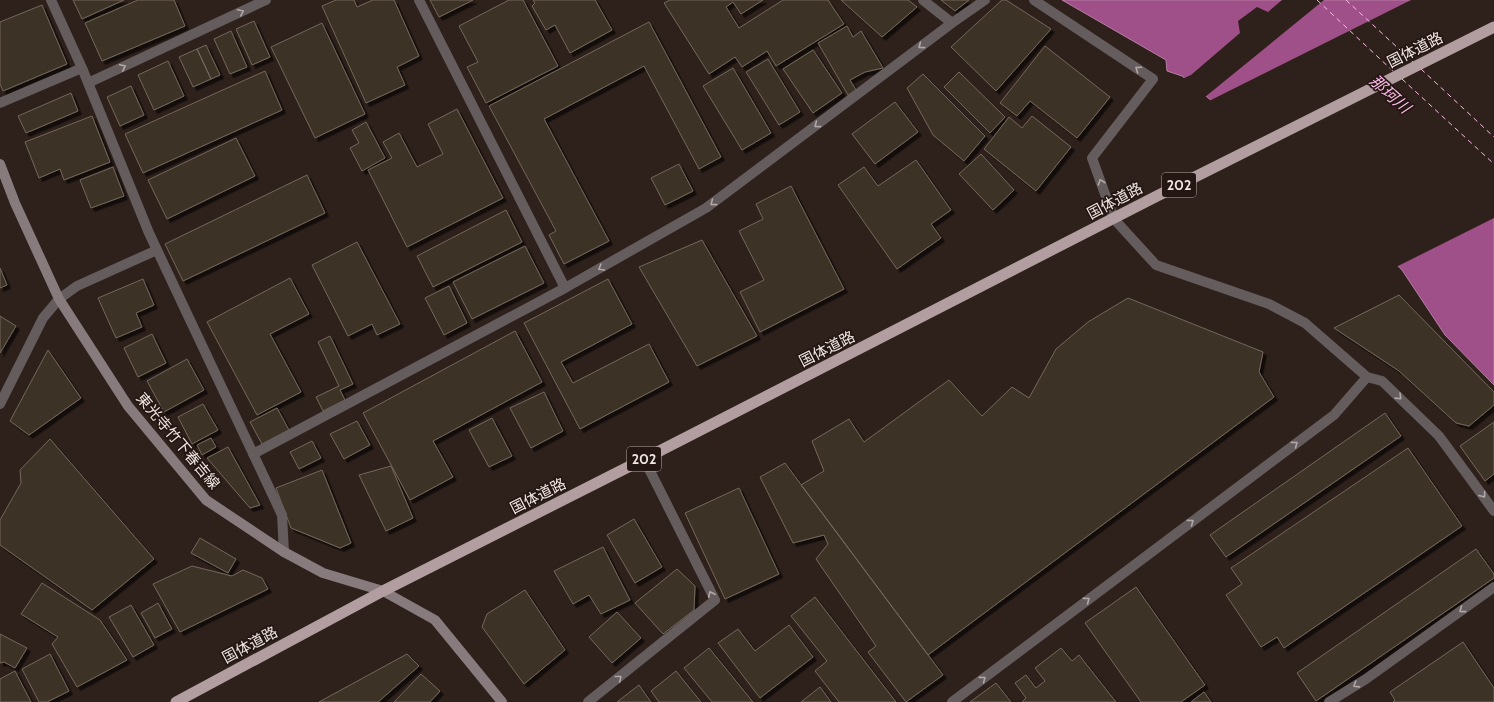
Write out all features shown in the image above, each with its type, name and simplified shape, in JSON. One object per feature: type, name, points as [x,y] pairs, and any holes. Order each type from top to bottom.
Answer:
[{"type":"highway","name":"国体道路","points":[[176,702],[383,591],[1245,152],[1494,27]]},
{"type":"main road","name":"東光寺竹下春吉線","points":[[0,164],[15,203],[59,299],[128,406],[206,500],[284,552],[323,573],[383,591],[435,620],[502,702]]},
{"type":"street","points":[[51,0],[82,68],[157,250],[282,515],[284,552]]},
{"type":"street","points":[[88,83],[266,0]]},
{"type":"street","points":[[419,0],[565,288]]},
{"type":"street","points":[[923,0],[952,23]]},
{"type":"street","points":[[253,454],[565,288],[706,208],[952,23],[985,0]]},
{"type":"street","points":[[1034,0],[1153,79],[1092,158],[1114,219],[1156,265],[1269,304],[1305,323],[1367,377],[1382,381],[1439,436],[1494,511]]},
{"type":"street","points":[[0,103],[82,68]]},
{"type":"street","points":[[0,404],[44,318],[59,299],[77,286],[157,250]]},
{"type":"street","points":[[952,702],[1334,414],[1367,377]]},
{"type":"street","points":[[588,702],[715,600],[644,459]]},
{"type":"street","points":[[1329,702],[1366,679],[1494,587]]},
{"type":"water","name":"那珂川","points":[[1062,0],[1494,0],[1494,385],[1445,335],[1402,270],[1312,185],[1182,76],[1167,71],[1166,60]]},
{"type":"pier","points":[[1282,0],[1324,0],[1205,97],[1182,79],[1191,75],[1240,33],[1238,21],[1257,7],[1268,12]]},
{"type":"pier","points":[[1411,0],[1494,0],[1494,218],[1396,267],[1311,187],[1209,101]]},
{"type":"building","points":[[73,0],[124,0],[82,19]]},
{"type":"building","points":[[138,0],[174,0],[185,26],[102,61],[85,23]]},
{"type":"building","points":[[336,0],[354,0],[357,7],[373,0],[394,0],[419,56],[397,67],[405,85],[366,103],[322,6]]},
{"type":"building","points":[[430,0],[473,0],[439,17]]},
{"type":"building","points":[[509,0],[523,0],[558,66],[486,103],[467,67],[478,62],[459,26]]},
{"type":"building","points":[[533,0],[595,0],[612,30],[570,53],[555,25],[546,30],[532,6],[535,3]]},
{"type":"building","points":[[670,0],[763,0],[741,14],[733,2],[726,7],[739,28],[783,0],[828,0],[844,24],[776,66],[767,51],[742,67],[735,57],[709,74],[664,3]]},
{"type":"building","points":[[841,0],[908,0],[917,7],[882,37]]},
{"type":"building","points":[[941,0],[969,0],[955,11]]},
{"type":"building","points":[[1002,0],[1006,0],[1051,29],[996,91],[951,47]]},
{"type":"building","points":[[42,5],[67,64],[3,91],[0,84],[0,22]]},
{"type":"building","points":[[254,21],[270,57],[252,65],[236,29]]},
{"type":"building","points":[[649,22],[721,157],[699,169],[644,66],[544,119],[609,241],[564,264],[549,235],[556,231],[489,106]]},
{"type":"building","points":[[322,23],[365,114],[315,138],[271,47]]},
{"type":"building","points":[[847,26],[853,37],[861,31],[883,68],[865,72],[850,80],[856,90],[848,95],[818,43]]},
{"type":"building","points":[[231,31],[247,67],[230,74],[214,39]]},
{"type":"building","points":[[206,45],[220,75],[211,79],[197,49]]},
{"type":"building","points":[[1045,46],[1110,97],[1077,138],[1030,101],[1017,116],[1000,103]]},
{"type":"building","points":[[197,49],[211,79],[193,87],[179,57]]},
{"type":"building","points":[[813,50],[842,93],[813,113],[783,69]]},
{"type":"building","points":[[768,59],[800,112],[779,125],[746,72]]},
{"type":"building","points":[[168,61],[184,96],[154,110],[138,75]]},
{"type":"building","points":[[733,68],[771,133],[742,150],[703,86]]},
{"type":"building","points":[[265,71],[282,110],[143,173],[125,134]]},
{"type":"building","points":[[959,72],[1005,117],[990,133],[944,87]]},
{"type":"building","points":[[923,74],[985,136],[964,161],[933,135],[907,88]]},
{"type":"building","points":[[131,86],[144,115],[120,126],[107,97]]},
{"type":"building","points":[[71,93],[78,111],[26,133],[18,116]]},
{"type":"building","points":[[895,102],[918,132],[875,164],[852,134]]},
{"type":"building","points":[[457,109],[503,198],[407,247],[368,170],[392,158],[383,142],[399,133],[417,167],[443,154],[428,124]]},
{"type":"building","points":[[92,116],[110,162],[64,180],[60,169],[39,178],[25,142]]},
{"type":"building","points":[[1032,116],[1071,147],[1036,191],[984,149],[1009,117],[1022,128]]},
{"type":"building","points":[[366,122],[385,158],[362,171],[350,148],[359,143],[352,130]]},
{"type":"building","points":[[236,138],[255,176],[167,219],[148,180]]},
{"type":"building","points":[[981,154],[1014,190],[993,210],[959,174]]},
{"type":"building","points":[[916,160],[951,210],[931,224],[941,238],[897,269],[838,185],[864,167],[878,186]]},
{"type":"building","points":[[679,164],[693,191],[665,205],[651,178]]},
{"type":"building","points":[[113,167],[124,196],[91,208],[80,180]]},
{"type":"building","points":[[307,175],[325,213],[183,281],[165,244]]},
{"type":"building","points":[[791,186],[844,289],[760,332],[740,292],[764,280],[739,231],[763,219],[756,204]]},
{"type":"building","points":[[506,210],[522,242],[433,287],[417,256]]},
{"type":"building","points":[[702,240],[757,336],[697,366],[639,267]]},
{"type":"building","points":[[357,242],[400,324],[377,335],[372,324],[348,336],[312,265]]},
{"type":"building","points":[[525,246],[544,283],[472,319],[453,282]]},
{"type":"building","points":[[0,268],[7,285],[0,288]]},
{"type":"building","points":[[290,278],[309,314],[270,334],[301,392],[257,415],[207,322]]},
{"type":"building","points":[[143,279],[154,305],[136,313],[142,327],[116,338],[98,298]]},
{"type":"building","points":[[608,279],[632,324],[561,362],[573,383],[649,344],[669,382],[580,429],[524,323]]},
{"type":"building","points":[[449,286],[467,323],[444,335],[425,298]]},
{"type":"building","points":[[1399,295],[1494,392],[1494,405],[1469,426],[1456,423],[1399,371],[1334,328]]},
{"type":"building","points":[[1128,298],[1263,352],[1259,372],[1274,397],[928,655],[801,485],[824,471],[812,441],[849,419],[864,442],[949,380],[982,416],[1012,387],[1029,398],[1056,349],[1088,322]]},
{"type":"building","points":[[0,316],[16,326],[0,353]]},
{"type":"building","points":[[515,331],[542,382],[433,441],[453,477],[410,500],[363,413]]},
{"type":"building","points":[[152,334],[166,363],[138,377],[124,348]]},
{"type":"building","points":[[330,336],[353,384],[340,390],[345,400],[323,411],[316,397],[339,386],[318,342]]},
{"type":"building","points":[[48,350],[81,398],[29,435],[10,421]]},
{"type":"building","points":[[187,359],[204,390],[164,412],[147,381]]},
{"type":"building","points":[[544,392],[563,431],[531,448],[510,408]]},
{"type":"building","points":[[203,404],[218,430],[192,444],[178,417]]},
{"type":"building","points":[[277,408],[289,430],[262,444],[250,422]]},
{"type":"building","points":[[1385,413],[1401,436],[1226,557],[1210,535]]},
{"type":"building","points":[[492,418],[512,456],[489,467],[469,430]]},
{"type":"building","points":[[357,421],[370,445],[344,459],[330,434]]},
{"type":"building","points":[[1494,422],[1494,474],[1485,481],[1460,446]]},
{"type":"building","points":[[211,438],[216,447],[202,455],[197,445]]},
{"type":"building","points":[[50,439],[154,559],[92,610],[0,545],[0,520],[21,483],[20,470]]},
{"type":"building","points":[[312,441],[321,458],[299,469],[290,452]]},
{"type":"building","points":[[228,447],[260,505],[250,508],[207,458]]},
{"type":"building","points":[[1408,448],[1462,526],[1284,648],[1277,637],[1261,647],[1226,595],[1242,584],[1231,568]]},
{"type":"building","points":[[785,463],[943,675],[906,702],[868,652],[876,646],[816,559],[828,544],[824,535],[793,543],[760,477]]},
{"type":"building","points":[[391,466],[413,518],[386,531],[359,475]]},
{"type":"building","points":[[322,470],[351,543],[340,548],[291,528],[276,488]]},
{"type":"building","points":[[739,488],[779,574],[725,599],[685,513]]},
{"type":"building","points":[[634,519],[662,567],[635,583],[607,535]]},
{"type":"building","points":[[200,538],[236,559],[228,573],[191,553]]},
{"type":"building","points":[[603,547],[630,600],[601,614],[589,595],[573,604],[554,571]]},
{"type":"building","points":[[1476,549],[1494,574],[1494,578],[1316,701],[1297,673]]},
{"type":"building","points":[[192,566],[232,576],[243,570],[262,578],[268,589],[180,632],[153,584]]},
{"type":"building","points":[[677,569],[695,586],[694,610],[663,634],[635,603]]},
{"type":"building","points":[[42,583],[100,620],[127,660],[77,687],[52,644],[58,637],[21,614]]},
{"type":"building","points":[[1136,587],[1205,685],[1181,702],[1141,702],[1085,623]]},
{"type":"building","points":[[525,590],[565,650],[524,684],[482,627],[487,614]]},
{"type":"building","points":[[815,597],[896,702],[839,702],[815,671],[827,661],[791,616]]},
{"type":"building","points":[[158,603],[172,629],[155,638],[141,613]]},
{"type":"building","points":[[131,605],[154,645],[133,657],[109,617]]},
{"type":"building","points":[[617,612],[641,638],[612,663],[589,637]]},
{"type":"building","points":[[789,625],[813,657],[760,698],[718,643],[738,629],[755,651]]},
{"type":"building","points":[[0,634],[27,648],[15,668],[4,662],[0,663]]},
{"type":"building","points":[[1463,642],[1494,688],[1494,702],[1393,702],[1395,700],[1390,692]]},
{"type":"building","points":[[709,648],[753,702],[712,702],[684,668]]},
{"type":"building","points":[[1061,648],[1072,661],[1079,655],[1116,702],[1022,702],[1026,698],[1015,683],[1026,675],[1036,688],[1045,681],[1035,668]]},
{"type":"building","points":[[50,654],[69,691],[47,702],[39,702],[22,669]]},
{"type":"building","points":[[407,654],[419,666],[378,702],[319,702]]},
{"type":"building","points":[[15,671],[31,702],[0,702],[0,679]]},
{"type":"building","points":[[676,671],[701,702],[659,702],[651,691]]},
{"type":"building","points":[[421,674],[440,691],[430,702],[394,702]]},
{"type":"building","points":[[996,683],[1011,702],[970,702]]},
{"type":"building","points":[[639,685],[651,702],[617,702]]},
{"type":"building","points":[[820,687],[831,702],[801,702]]},
{"type":"building","points":[[1204,692],[1211,702],[1191,702]]},
{"type":"ferry route","points":[[1317,0],[1394,72]]},
{"type":"ferry route","points":[[1346,0],[1413,62]]},
{"type":"ferry route","points":[[1421,69],[1494,137]]},
{"type":"ferry route","points":[[1402,79],[1494,164]]}]
